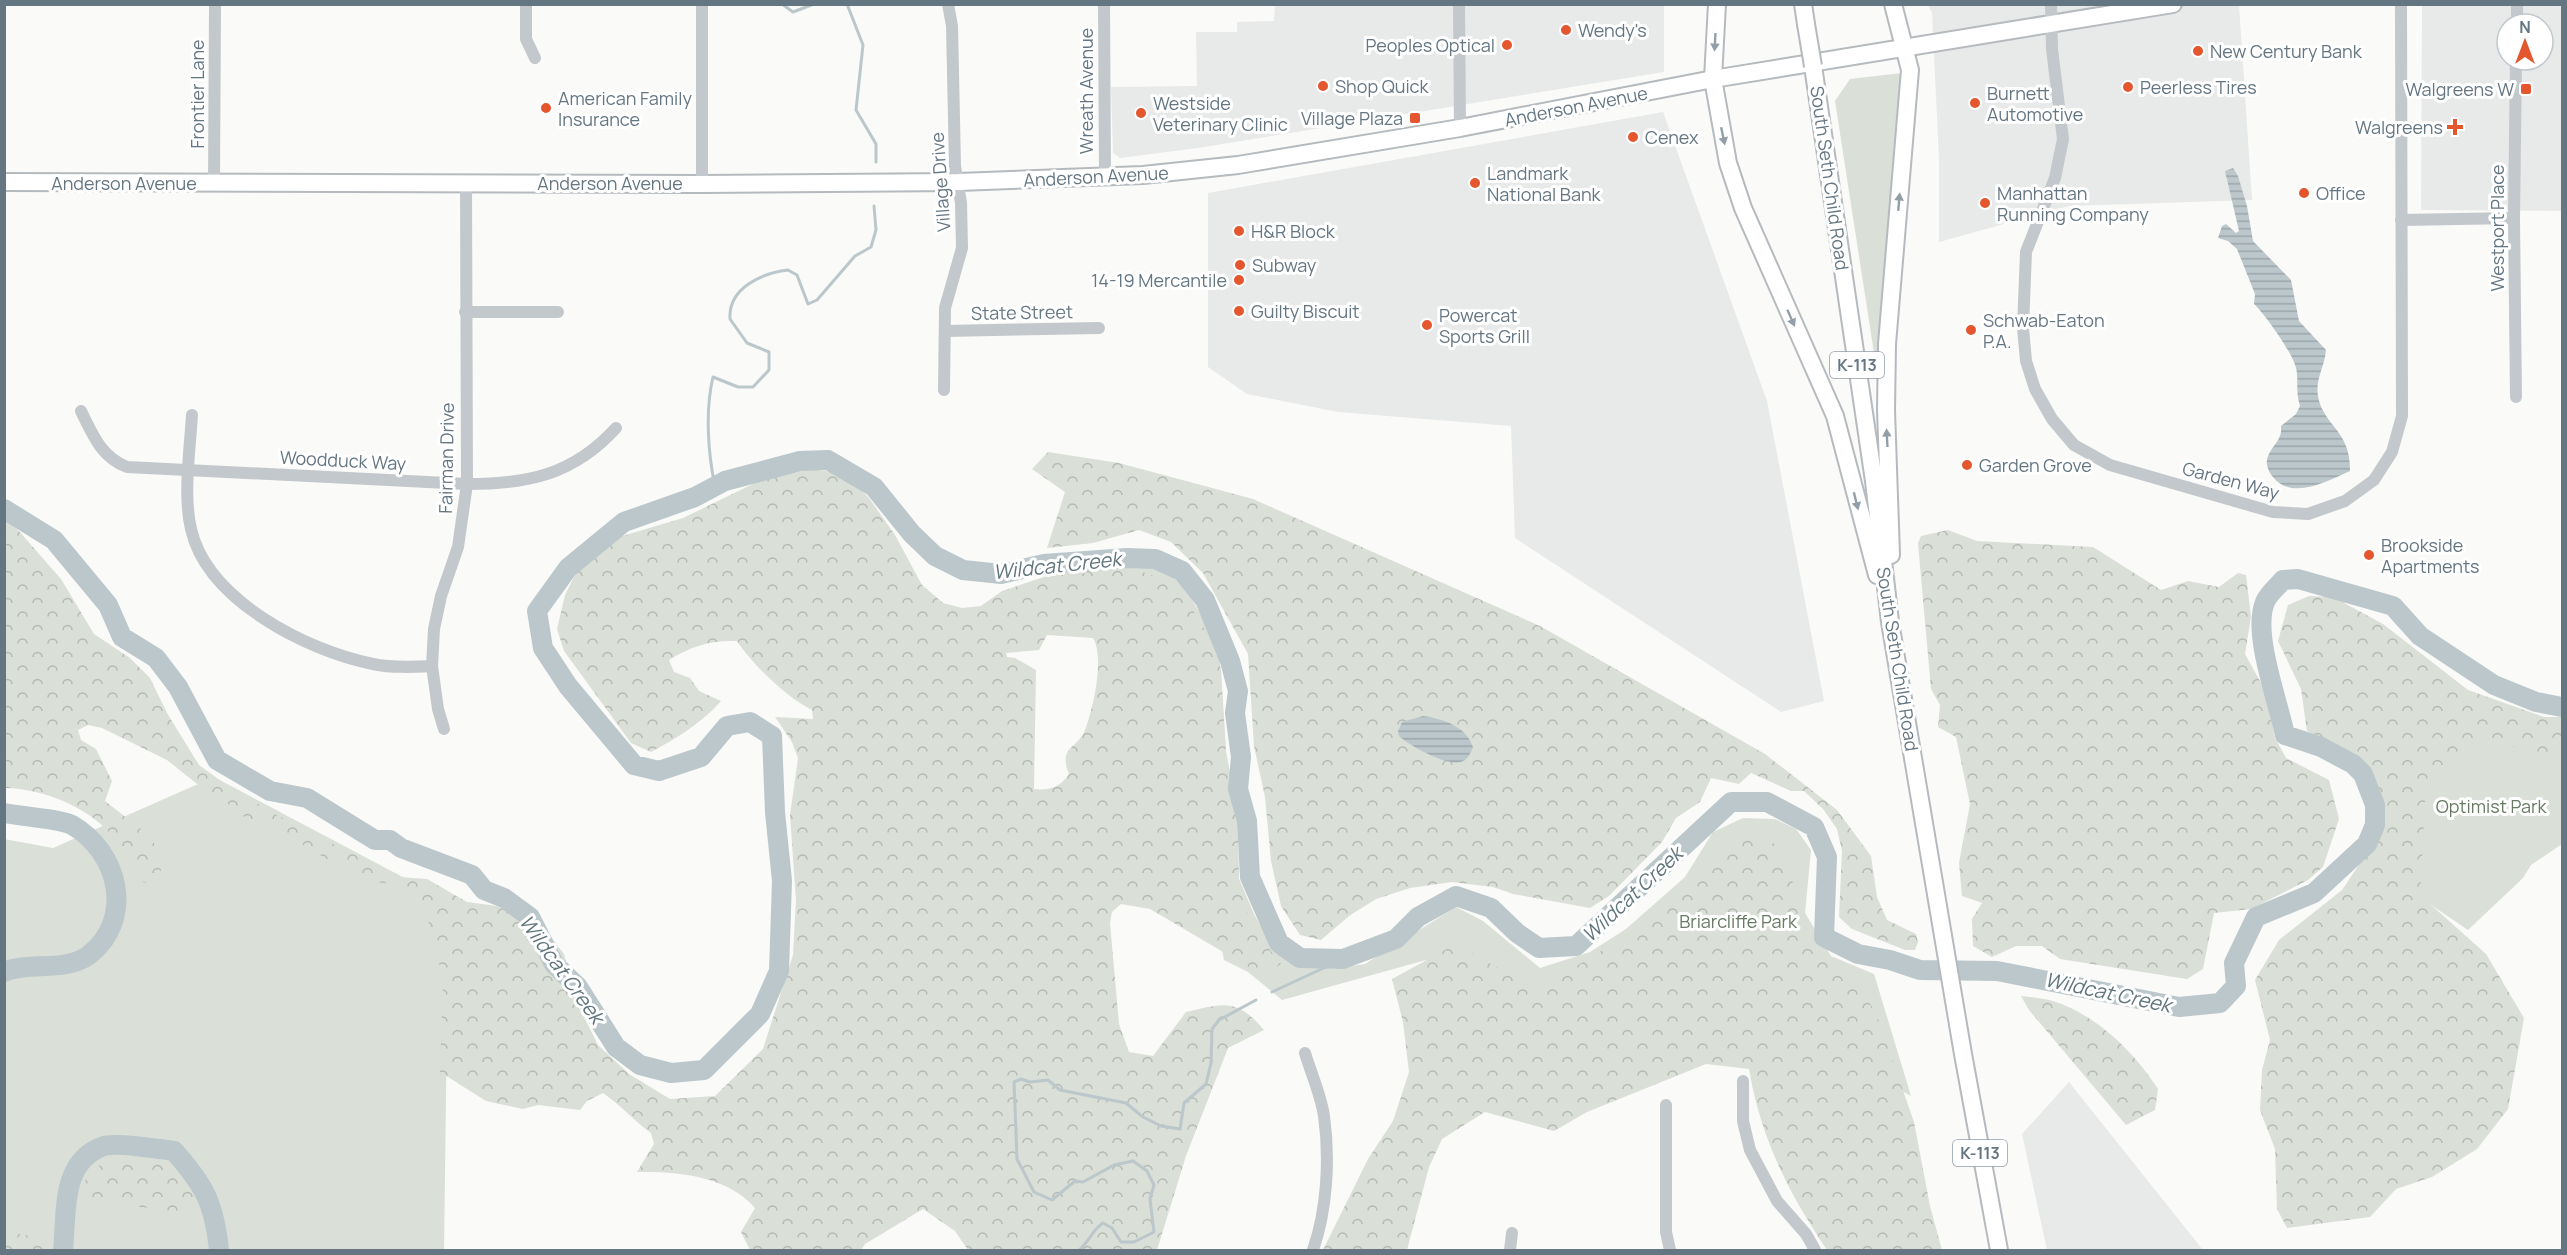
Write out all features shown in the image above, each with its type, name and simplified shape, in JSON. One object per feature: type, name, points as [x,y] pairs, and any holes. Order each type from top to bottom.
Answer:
[{"type":"main road","points":[[1717,4],[1713,78],[1728,163],[1743,208],[1835,416],[1861,521],[1890,622]]},
{"type":"main road","name":"South Seth Child Road","points":[[1803,4],[1821,109],[1874,481],[1890,622],[1963,1054],[1999,1251]]},
{"type":"main road","points":[[1890,622],[1892,517],[1886,410],[1887,355],[1910,70],[1893,4]]},
{"type":"main road","name":"Anderson Avenue","points":[[4,182],[702,184],[959,182],[1105,177],[1238,165],[1460,129],[1713,78],[2173,4]]},
{"type":"street","name":"Frontier Lane","points":[[214,183],[215,4]]},
{"type":"street","points":[[526,4],[526,39],[536,58]]},
{"type":"street","points":[[702,4],[702,184]]},
{"type":"street","name":"Village Drive","points":[[944,390],[945,308],[962,248],[959,182],[955,166],[952,26],[948,4]]},
{"type":"street","name":"Wreath Avenue","points":[[1104,4],[1105,177]]},
{"type":"street","points":[[1459,4],[1460,129]]},
{"type":"street","name":"Garden Way","points":[[2051,4],[2063,139],[2055,178],[2026,252],[2023,316],[2026,361],[2035,389],[2052,419],[2074,445],[2109,465],[2272,512],[2308,514],[2345,501],[2374,480],[2392,452],[2402,416],[2401,4]]},
{"type":"street","name":"Westport Place","points":[[2516,72],[2514,218],[2516,397]]},
{"type":"street","name":"Fairman Drive","points":[[444,729],[438,709],[432,666],[434,629],[441,596],[458,547],[467,484],[466,183]]},
{"type":"street","points":[[2401,219],[2514,218]]},
{"type":"street","points":[[465,312],[558,312]]},
{"type":"street","name":"State Street","points":[[945,331],[1099,328]]},
{"type":"street","name":"Woodduck Way","points":[[81,411],[98,445],[117,463],[127,467],[467,484],[504,484],[539,478],[570,465],[598,448],[616,428]]},
{"type":"street","points":[[192,415],[189,508],[191,529],[196,544],[212,572],[239,599],[270,622],[335,654],[374,664],[432,666]]},
{"type":"street","points":[[1305,1053],[1324,1115],[1326,1174],[1320,1229],[1312,1251]]},
{"type":"street","points":[[1743,1081],[1743,1121],[1750,1150],[1777,1201],[1806,1234],[1815,1251]]},
{"type":"street","points":[[1666,1105],[1666,1232],[1670,1251]]},
{"type":"street","points":[[1510,1251],[1512,1233]]},
{"type":"shaded area","points":[[1275,5],[1664,5],[1664,72],[1198,148],[1120,158],[1113,153],[1111,87],[1197,86],[1196,32],[1237,32],[1237,22],[1274,21]]},
{"type":"shaded area","points":[[1928,5],[2239,5],[2252,200],[2069,206],[1939,242],[1939,159],[1932,13]]},
{"type":"shaded area","points":[[2422,5],[2562,5],[2562,211],[2421,210]]},
{"type":"shaded area","points":[[1663,112],[1767,401],[1824,701],[1781,712],[1515,538],[1511,426],[1338,412],[1247,394],[1208,367],[1208,193]]},
{"type":"shaded area","points":[[2233,168],[2238,176],[2247,206],[2253,241],[2291,280],[2299,321],[2326,350],[2318,384],[2318,396],[2325,415],[2346,446],[2350,471],[2310,487],[2290,488],[2281,484],[2267,467],[2269,455],[2280,436],[2281,426],[2296,414],[2300,406],[2297,373],[2284,344],[2254,304],[2255,294],[2237,249],[2228,241],[2218,238],[2222,226],[2226,224],[2236,233],[2239,231],[2225,171]]},
{"type":"shaded area","points":[[1423,716],[1453,725],[1465,734],[1473,747],[1465,760],[1451,762],[1441,759],[1421,751],[1399,736],[1398,731],[1402,722]]},
{"type":"shaded area","points":[[2069,1082],[2203,1250],[2047,1250],[2022,1134]]},
{"type":"green space","points":[[1902,73],[1880,347],[1878,352],[1874,353],[1835,101],[1850,79]]},
{"type":"green space","points":[[1048,452],[1119,463],[1253,499],[1540,626],[1765,754],[1837,810],[1871,856],[1877,897],[1887,920],[1916,934],[1918,942],[1915,950],[1905,950],[1852,929],[1839,917],[1842,851],[1837,829],[1823,809],[1804,791],[1791,791],[1751,773],[1739,784],[1711,778],[1700,802],[1676,818],[1662,842],[1609,896],[1590,908],[1513,894],[1493,887],[1452,882],[1410,888],[1376,899],[1349,916],[1321,940],[1300,935],[1281,906],[1271,861],[1265,797],[1254,746],[1248,654],[1203,573],[1171,542],[1139,530],[1093,543],[1047,548],[1065,492],[1032,469]]},
{"type":"green space","points":[[811,469],[833,472],[850,479],[869,498],[895,535],[922,585],[943,603],[962,608],[981,606],[1002,591],[1059,572],[1087,571],[1122,564],[1170,582],[1182,592],[1213,644],[1221,669],[1226,752],[1237,810],[1239,879],[1252,927],[1281,964],[1264,976],[1150,909],[1121,904],[1112,912],[1110,923],[1119,1024],[1129,1052],[1153,1056],[1186,1012],[1220,1005],[1246,1012],[1264,1030],[1228,1048],[1186,1156],[1157,1250],[968,1250],[955,1231],[923,1209],[865,1244],[861,1250],[750,1250],[741,1232],[755,1208],[744,1197],[716,1182],[685,1175],[637,1172],[654,1144],[651,1133],[603,1093],[587,1101],[580,1110],[538,1105],[523,1109],[486,1101],[440,1072],[443,981],[433,936],[420,898],[404,885],[374,882],[340,867],[270,825],[236,814],[225,800],[211,795],[167,760],[102,728],[88,725],[78,730],[81,740],[96,749],[112,781],[105,801],[142,830],[160,850],[161,871],[150,884],[143,882],[117,840],[90,816],[49,796],[5,788],[5,519],[18,530],[61,579],[94,634],[130,658],[150,678],[167,713],[199,765],[232,789],[284,819],[399,877],[427,879],[467,902],[497,906],[547,932],[564,954],[578,1005],[598,1045],[629,1074],[670,1099],[715,1096],[763,1049],[793,955],[796,901],[790,815],[798,758],[792,742],[775,717],[813,719],[812,710],[802,705],[771,680],[737,641],[702,645],[669,660],[674,672],[690,678],[699,691],[721,701],[689,730],[651,752],[631,743],[564,651],[557,629],[565,595],[578,569],[619,537],[683,518],[759,481]],"holes":[[[1047,635],[1093,638],[1098,657],[1094,697],[1085,730],[1067,753],[1066,765],[1069,774],[1054,787],[1034,789],[1036,670],[1015,658],[1007,657],[1006,653],[1039,650]]]},
{"type":"green space","points":[[1948,530],[1977,541],[2093,547],[2161,590],[2188,581],[2219,587],[2238,573],[2246,575],[2251,617],[2245,654],[2266,692],[2275,738],[2286,758],[2329,780],[2339,819],[2323,867],[2308,880],[2251,909],[2214,913],[2203,969],[2187,979],[2060,959],[2042,946],[2016,946],[1992,957],[1973,946],[1972,919],[1982,903],[1962,896],[1959,863],[1970,804],[1956,737],[1938,727],[1940,705],[1931,689],[1918,543],[1921,536]]},
{"type":"green space","name":"Briarcliffe Park","points":[[1131,560],[1177,579],[1189,594],[1219,648],[1226,752],[1237,810],[1239,879],[1255,916],[1273,946],[1304,965],[1333,969],[1365,964],[1456,907],[1483,921],[1540,968],[1590,952],[1626,929],[1685,877],[1713,832],[1743,818],[1775,819],[1796,829],[1811,850],[1805,913],[1831,956],[1874,974],[1911,1096],[1693,973],[1523,1022],[1426,960],[1282,1000],[1248,972],[1224,960],[1175,717],[1097,612],[1103,565]]},
{"type":"green space","points":[[2309,596],[2333,597],[2383,624],[2468,690],[2544,717],[2562,717],[2562,758],[2543,758],[2494,739],[2464,745],[2426,783],[2420,895],[2486,954],[2524,1018],[2508,1109],[2477,1149],[2432,1177],[2396,1189],[2370,1217],[2287,1228],[2277,1209],[2275,1149],[2260,1110],[2262,1070],[2270,1040],[2255,980],[2279,940],[2342,890],[2379,835],[2382,801],[2360,760],[2307,731],[2301,689],[2278,641],[2288,605]]},
{"type":"green space","name":"Optimist Park","points":[[2562,725],[2562,844],[2531,865],[2523,878],[2468,930],[2415,894],[2420,773],[2465,731]]},
{"type":"green space","points":[[214,777],[414,883],[448,940],[444,1250],[5,1250],[4,839],[53,848]]},
{"type":"green space","points":[[1747,840],[1778,844],[1792,879],[1803,942],[1859,987],[1876,1013],[1914,1122],[1930,1206],[1942,1250],[1827,1250],[1788,1186],[1778,1164],[1761,1119],[1749,1069],[1706,1064],[1587,1112],[1554,1131],[1485,1112],[1442,1139],[1429,1167],[1407,1250],[1323,1250],[1368,1159],[1393,1121],[1409,1072],[1403,1022],[1392,979],[1456,944],[1537,990],[1614,943],[1688,886],[1714,858]]},
{"type":"green space","points":[[2021,996],[2049,1000],[2069,1007],[2085,1015],[2113,1036],[2138,1062],[2158,1089],[2155,1110],[2126,1125],[2029,1010]]},
{"type":"green space","points":[[122,1157],[151,1159],[170,1167],[200,1205],[193,1214],[81,1199],[88,1176],[107,1161]]},
{"type":"green space","points":[[4,1231],[56,1241],[52,1250],[5,1250]]},
{"type":"waterway","points":[[782,4],[793,12],[814,4]]},
{"type":"waterway","points":[[847,4],[863,45],[856,110],[876,144],[876,162]]},
{"type":"waterway","points":[[715,486],[708,432],[713,377],[738,387],[753,387],[769,370],[769,352],[747,343],[730,319],[735,299],[749,284],[758,279],[788,270],[797,275],[808,304],[817,300],[855,256],[871,247],[876,230],[874,206]]},
{"type":"waterway","name":"Wildcat Creek","points":[[4,509],[54,540],[108,605],[122,637],[156,658],[178,687],[217,760],[270,791],[307,798],[375,840],[390,840],[401,848],[472,875],[484,890],[504,898],[530,917],[554,964],[578,987],[616,1047],[640,1065],[671,1073],[704,1070],[760,1014],[779,971],[782,881],[775,812],[772,736],[750,722],[727,726],[701,757],[659,771],[634,765],[568,686],[543,648],[537,611],[568,568],[624,522],[695,497],[725,481],[800,461],[828,460],[874,487],[912,534],[935,556],[963,570],[1001,574],[1044,564],[1127,558],[1155,559],[1182,571],[1205,600],[1230,661],[1238,691],[1235,713],[1241,757],[1238,789],[1247,821],[1250,877],[1279,943],[1300,958],[1343,959],[1396,939],[1418,917],[1456,896],[1491,908],[1517,933],[1539,948],[1576,946],[1731,802],[1767,802],[1814,827],[1827,857],[1824,937],[1858,954],[1890,960],[1920,970],[1997,971],[2179,1007],[2220,1003],[2236,986],[2234,963],[2256,917],[2314,893],[2367,844],[2375,825],[2375,805],[2363,774],[2353,764],[2321,747],[2285,735],[2264,649],[2262,631],[2265,602],[2283,580],[2298,579],[2393,606],[2420,636],[2494,685],[2536,702],[2562,707]]},
{"type":"waterway","name":"Wildcat Creek","points":[[4,813],[67,823],[88,837],[101,852],[110,869],[115,887],[116,905],[112,923],[103,940],[89,955],[69,964],[25,967],[4,972]]},
{"type":"waterway","points":[[1272,992],[1343,959]]},
{"type":"waterway","points":[[1079,1250],[1103,1223],[1112,1228],[1121,1242],[1134,1242],[1154,1232],[1150,1199],[1154,1185],[1147,1171],[1133,1161],[1114,1165],[1083,1182],[1075,1181],[1052,1200],[1034,1192],[1017,1159],[1014,1082],[1021,1079],[1030,1082],[1048,1080],[1060,1090],[1126,1103],[1143,1117],[1161,1126],[1180,1129],[1184,1103],[1206,1084],[1211,1063],[1212,1029],[1219,1020],[1256,1000]]},
{"type":"waterway","name":"Wildcat Creek","points":[[63,1250],[68,1190],[73,1176],[80,1163],[90,1153],[110,1145],[174,1151],[201,1185],[211,1207],[219,1250]]},
{"type":"place","name":"Wendy's","points":[[1566,30]]},
{"type":"place","name":"Peoples Optical","points":[[1507,45]]},
{"type":"place","name":"New Century Bank","points":[[2198,51]]},
{"type":"place","name":"Shop Quick","points":[[1323,86]]},
{"type":"place","name":"Peerless Tires","points":[[2128,87]]},
{"type":"place","name":"Walgreens W","points":[[2526,89]]},
{"type":"place","name":"Burnett Automotive","points":[[1975,103]]},
{"type":"place","name":"American Family Insurance","points":[[546,108]]},
{"type":"place","name":"Westside Veterinary Clinic","points":[[1141,113]]},
{"type":"place","name":"Village Plaza","points":[[1415,118]]},
{"type":"place","name":"Walgreens","points":[[2455,127]]},
{"type":"place","name":"Cenex","points":[[1633,137]]},
{"type":"place","name":"Landmark National Bank","points":[[1475,183]]},
{"type":"place","name":"Office","points":[[2304,193]]},
{"type":"place","name":"Manhattan Running Company","points":[[1985,203]]},
{"type":"place","name":"H&R Block","points":[[1239,231]]},
{"type":"place","name":"Subway","points":[[1240,265]]},
{"type":"place","name":"14-19 Mercantile","points":[[1239,280]]},
{"type":"place","name":"Guilty Biscuit","points":[[1239,311]]},
{"type":"place","name":"Powercat Sports Grill","points":[[1427,325]]},
{"type":"place","name":"Schwab-Eaton P.A.","points":[[1971,330]]},
{"type":"place","name":"Garden Grove","points":[[1967,465]]},
{"type":"place","name":"Brookside Apartments","points":[[2369,555]]}]
